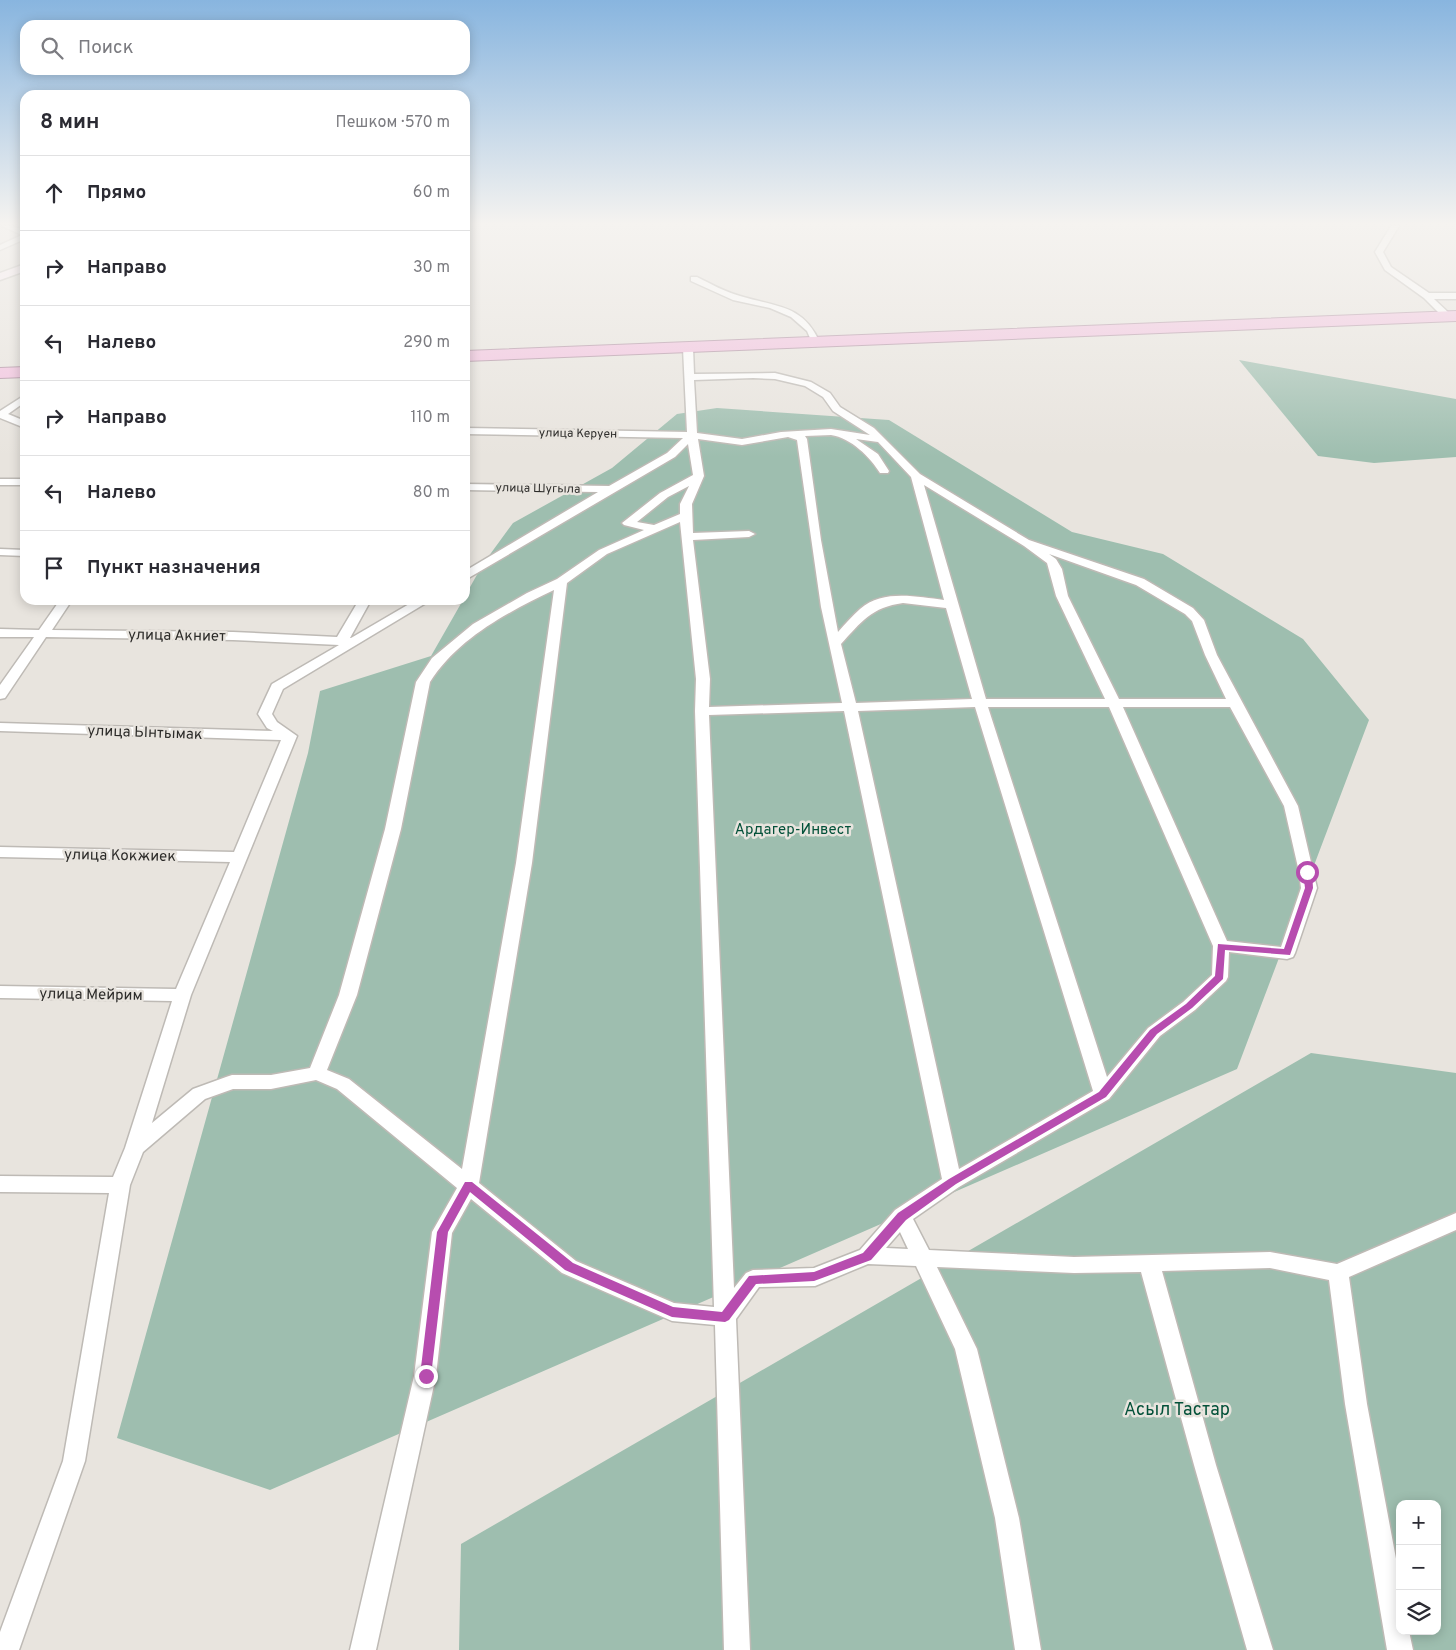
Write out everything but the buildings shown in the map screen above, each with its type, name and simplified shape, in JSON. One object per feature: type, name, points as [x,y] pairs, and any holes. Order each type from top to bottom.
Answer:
[{"type":"highway","points":[[470,356],[1451,316]]},
{"type":"highway","points":[[0,373],[20,372]]},
{"type":"street","points":[[760,303],[800,318],[811,328],[816,343]]},
{"type":"street","points":[[1435,303],[1451,316]]},
{"type":"street","points":[[688,348],[692,435],[700,476],[686,504],[685,516],[703,680],[702,711],[737,1650]]},
{"type":"street","points":[[688,377],[775,376],[808,384],[827,395],[836,409],[870,430],[916,476],[1028,543],[1052,561],[1056,569],[1062,596],[1114,702],[1221,946],[1220,977],[1189,1006],[1154,1032],[1103,1094],[952,1182],[902,1216],[867,1256]]},
{"type":"street","points":[[20,401],[3,413],[4,416],[20,423]]},
{"type":"street","points":[[0,425],[20,425]]},
{"type":"street","name":"улица Керуен","points":[[470,431],[692,435],[716,441],[736,442],[821,431],[860,435],[884,442]]},
{"type":"street","points":[[839,433],[874,456],[884,471]]},
{"type":"street","points":[[470,573],[611,489],[671,456],[692,435]]},
{"type":"street","points":[[786,435],[799,436],[802,439],[837,663],[850,706],[952,1182]]},
{"type":"street","points":[[603,552],[628,523],[664,495],[700,476]]},
{"type":"street","points":[[916,476],[980,703],[1103,1094]]},
{"type":"street","points":[[0,482],[20,482]]},
{"type":"street","name":"улица Шугыла","points":[[470,487],[611,489]]},
{"type":"street","points":[[318,1073],[326,1046],[348,995],[393,829],[423,682],[437,661],[477,628],[531,596],[561,582],[603,552],[685,516]]},
{"type":"street","points":[[628,523],[656,529]]},
{"type":"street","points":[[687,537],[749,534]]},
{"type":"street","points":[[1028,543],[1140,582],[1189,611],[1198,620],[1235,703],[1291,806],[1309,888],[1287,953],[1221,946]]},
{"type":"street","points":[[0,552],[20,553]]},
{"type":"street","points":[[470,564],[483,564]]},
{"type":"street","points":[[363,1650],[426,1376],[442,1232],[469,1185],[524,863],[561,582]]},
{"type":"street","points":[[834,642],[866,610],[887,601],[903,599],[951,605]]},
{"type":"street","points":[[0,695],[62,605]]},
{"type":"street","points":[[348,642],[363,605]]},
{"type":"street","points":[[6,1650],[74,1461],[120,1185],[135,1148],[182,995],[290,736],[272,725],[265,714],[277,687],[348,642],[416,605]]},
{"type":"street","name":"улица Акниет","points":[[0,633],[232,636],[348,642]]},
{"type":"street","points":[[702,711],[980,703],[1235,703]]},
{"type":"street","name":"улица Ынтымак","points":[[0,727],[290,736]]},
{"type":"street","name":"улица Кокжиек","points":[[0,852],[240,857]]},
{"type":"street","name":"улица Мейрим","points":[[0,992],[182,995]]},
{"type":"street","points":[[135,1148],[199,1094],[232,1082],[271,1082],[318,1073],[344,1084],[569,1267],[672,1312],[725,1317]]},
{"type":"street","points":[[0,1184],[120,1185]]},
{"type":"street","points":[[902,1216],[966,1349],[1007,1518],[1028,1650]]},
{"type":"street","points":[[725,1317],[753,1279],[814,1276],[867,1256],[1074,1265],[1270,1260],[1338,1273],[1456,1221]]},
{"type":"street","points":[[1149,1263],[1260,1650]]},
{"type":"street","points":[[1338,1273],[1356,1404],[1400,1650]]},
{"type":"green space","points":[[1239,360],[1456,399],[1456,457],[1374,463],[1318,456]]},
{"type":"green space","name":"Ардагер-Инвест","points":[[717,408],[889,420],[1072,532],[1163,554],[1303,639],[1369,720],[1237,1069],[270,1490],[117,1438],[308,753],[320,691],[431,656],[460,605],[470,605],[470,587],[483,564],[513,523],[612,468],[677,414]]},
{"type":"green space","name":"Асыл Тастар","points":[[1311,1053],[1456,1073],[1456,1650],[459,1650],[461,1544]]},
{"type":"route","points":[[426,1376],[442,1232],[469,1185],[569,1267],[672,1312],[725,1317],[753,1279],[814,1276],[867,1256],[902,1216],[952,1182],[1103,1094],[1154,1032],[1189,1006],[1220,977],[1221,946],[1287,953],[1309,888],[1307,872]]}]
